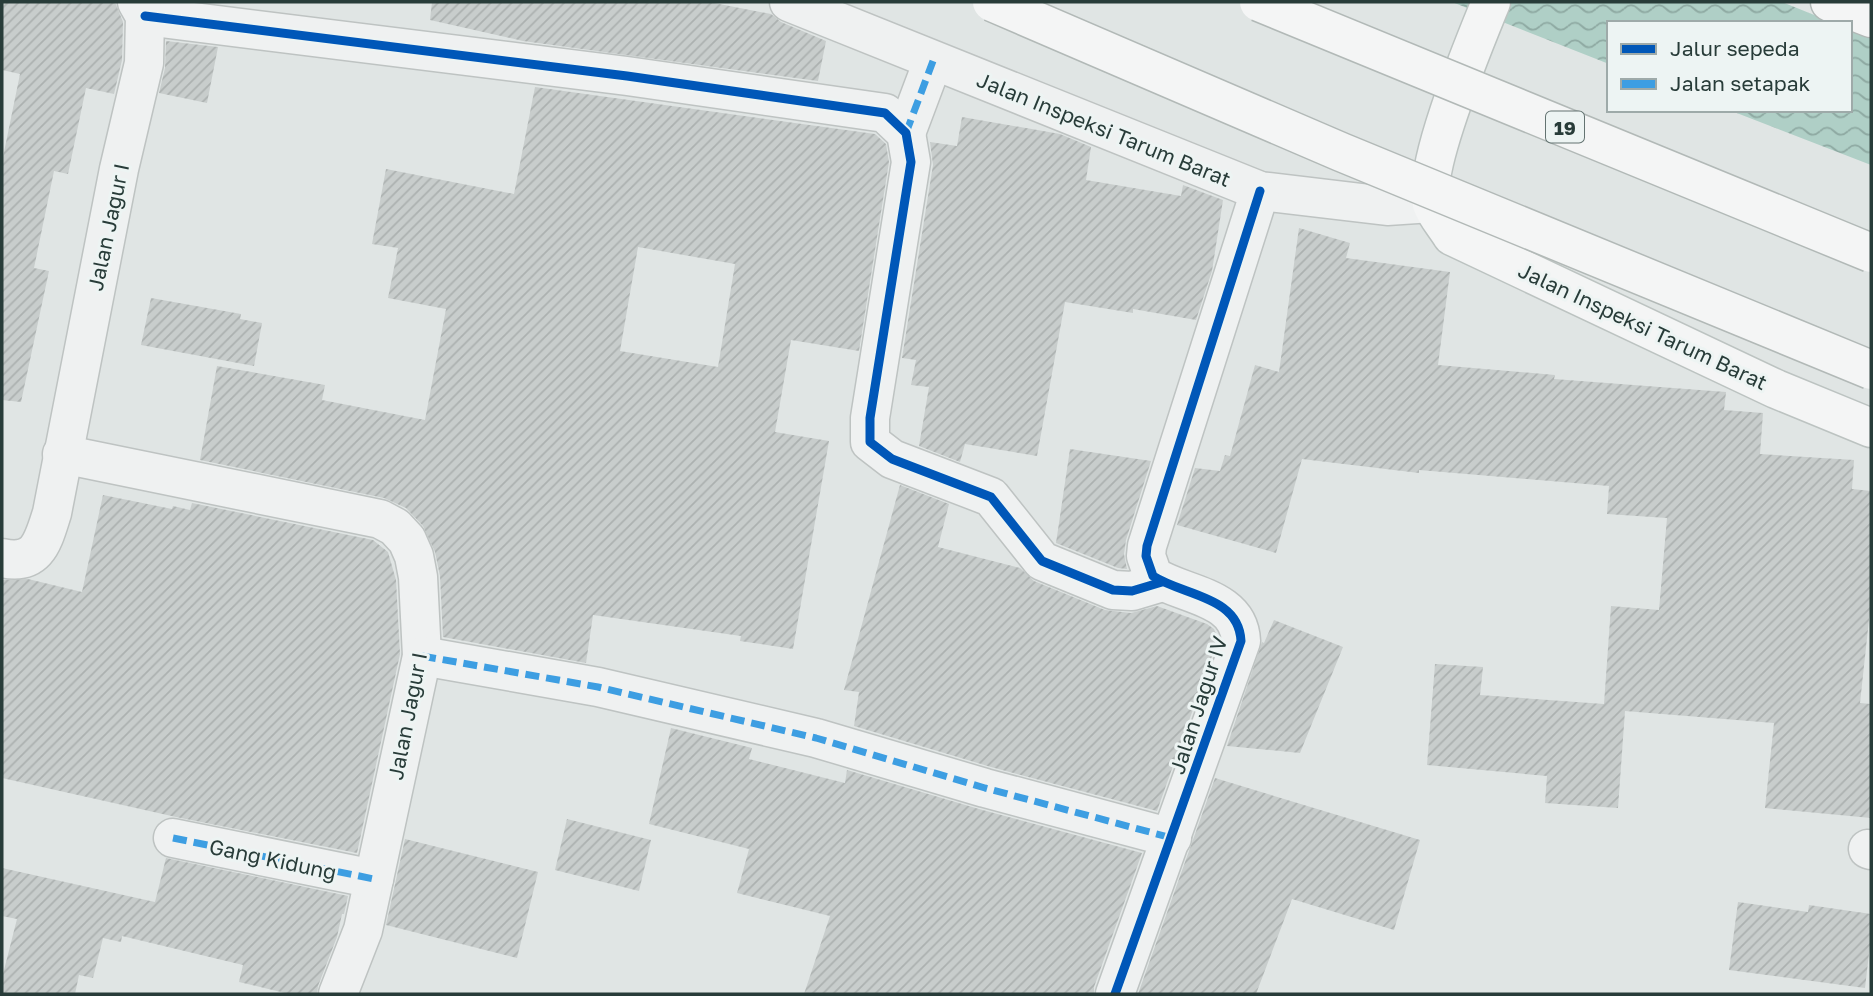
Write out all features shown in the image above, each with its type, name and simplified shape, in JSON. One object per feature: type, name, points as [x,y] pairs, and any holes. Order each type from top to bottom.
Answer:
[{"type":"main road","points":[[992,2],[1341,152],[1871,370]]},
{"type":"main road","name":"19","points":[[1259,2],[1871,253]]},
{"type":"main road","points":[[1432,203],[1434,161],[1467,61],[1491,2]]},
{"type":"main road","points":[[1830,2],[1871,18]]},
{"type":"main road","name":"Jalan Inspeksi Tarum Barat","points":[[1432,203],[1452,236],[1776,389],[1871,428]]},
{"type":"street","name":"Jalan Inspeksi Tarum Barat","points":[[789,2],[1259,191],[1387,206],[1432,203]]},
{"type":"street","points":[[141,9],[886,113],[906,133]]},
{"type":"street","name":"Jalan Jagur I","points":[[2,558],[15,561],[26,559],[38,550],[52,513],[119,169],[145,63],[141,9]]},
{"type":"street","points":[[933,61],[906,133],[911,162],[870,418],[870,442],[891,459],[991,497],[1042,561],[1113,590],[1132,591],[1162,582]]},
{"type":"street","points":[[1162,582],[1153,576],[1149,568],[1147,546],[1259,191]]},
{"type":"street","name":"Jalan Jagur I","points":[[62,454],[380,519],[395,527],[407,540],[414,556],[418,577],[422,656],[363,930],[338,994]]},
{"type":"street","name":"Jalan Jagur IV","points":[[1115,994],[1241,640],[1241,628],[1230,611],[1162,582]]},
{"type":"street","points":[[422,656],[598,687],[816,738],[985,788],[1172,838]]},
{"type":"street","name":"Gang Kidung","points":[[173,838],[374,879]]},
{"type":"water","points":[[1452,2],[1782,2],[1829,21],[1607,21],[1607,63]]},
{"type":"water","points":[[1852,30],[1871,37],[1871,165],[1734,112],[1852,112]]},
{"type":"building","points":[[2,2],[115,2],[123,22],[122,60],[114,94],[86,88],[68,174],[54,171],[34,268],[49,271],[21,402],[2,400],[2,162],[20,74],[2,70]]},
{"type":"building","points":[[432,2],[709,2],[771,14],[781,22],[826,41],[818,81],[523,41],[430,20]]},
{"type":"building","points":[[166,41],[218,47],[207,103],[159,93],[165,68]]},
{"type":"building","points":[[535,87],[875,134],[886,144],[889,162],[859,351],[791,340],[775,432],[829,441],[793,649],[740,641],[741,636],[593,615],[586,663],[443,637],[440,576],[435,552],[423,526],[406,508],[384,498],[200,460],[217,366],[325,385],[322,400],[425,420],[446,309],[388,298],[398,248],[372,244],[386,169],[514,194]],"holes":[[[638,247],[735,264],[718,367],[620,351]]]},
{"type":"building","points":[[962,117],[1060,134],[1091,147],[1086,180],[1181,196],[1183,185],[1223,200],[1212,271],[1196,320],[1133,309],[1133,313],[1065,302],[1037,456],[965,444],[960,462],[919,446],[929,387],[911,385],[916,360],[902,358],[933,165],[930,142],[957,146]]},
{"type":"building","points":[[1299,228],[1350,243],[1346,258],[1450,272],[1438,365],[1555,375],[1554,379],[1726,392],[1724,410],[1763,413],[1760,454],[1854,460],[1852,489],[1871,491],[1871,601],[1860,703],[1871,704],[1871,818],[1765,808],[1774,723],[1625,711],[1618,808],[1545,803],[1547,776],[1427,765],[1435,664],[1483,667],[1480,695],[1604,704],[1611,606],[1659,610],[1667,518],[1607,514],[1609,486],[1419,470],[1419,473],[1302,459],[1276,553],[1177,525],[1195,468],[1220,471],[1225,455],[1230,456],[1255,365],[1279,372]]},
{"type":"building","points":[[151,298],[241,314],[240,319],[262,323],[254,366],[141,345]]},
{"type":"building","points":[[1070,449],[1151,461],[1126,540],[1124,554],[1127,569],[1118,568],[1056,543]]},
{"type":"building","points":[[900,485],[949,504],[938,547],[1020,568],[1034,581],[1105,610],[1131,613],[1157,606],[1214,629],[1218,639],[1157,811],[991,767],[854,726],[859,692],[844,690]]},
{"type":"building","points":[[103,495],[172,509],[173,506],[190,510],[192,503],[373,540],[388,552],[396,580],[400,654],[357,853],[176,817],[2,778],[2,580],[28,579],[82,592]]},
{"type":"building","points":[[1274,620],[1343,647],[1300,753],[1227,746],[1262,642],[1264,643]]},
{"type":"building","points":[[671,728],[752,748],[749,759],[845,783],[847,770],[1142,853],[1094,987],[1094,994],[804,994],[830,916],[737,893],[749,849],[649,824]]},
{"type":"building","points":[[1215,778],[1420,840],[1394,930],[1292,899],[1256,994],[1138,994]]},
{"type":"building","points":[[567,819],[651,840],[639,891],[555,870]]},
{"type":"building","points":[[405,839],[538,872],[517,958],[386,925]]},
{"type":"building","points":[[166,858],[348,896],[317,994],[289,994],[239,982],[243,965],[122,936],[121,942],[103,938],[93,978],[79,975],[75,994],[2,994],[2,978],[17,919],[2,916],[2,868],[155,902]]},
{"type":"building","points":[[1738,902],[1808,912],[1809,905],[1871,914],[1865,988],[1729,970]]},
{"type":"marked path","points":[[906,133],[933,61]]},
{"type":"marked path","points":[[422,656],[598,687],[816,738],[985,788],[1172,838]]},
{"type":"marked path","points":[[173,838],[374,879]]},
{"type":"cycle path","points":[[145,16],[627,76],[885,113],[906,133],[911,162],[870,418],[870,442],[892,459],[991,497],[1042,561],[1113,590],[1132,591],[1162,582]]},
{"type":"cycle path","points":[[1115,994],[1241,641],[1238,626],[1231,615],[1208,599],[1153,576],[1146,556],[1260,191]]}]
